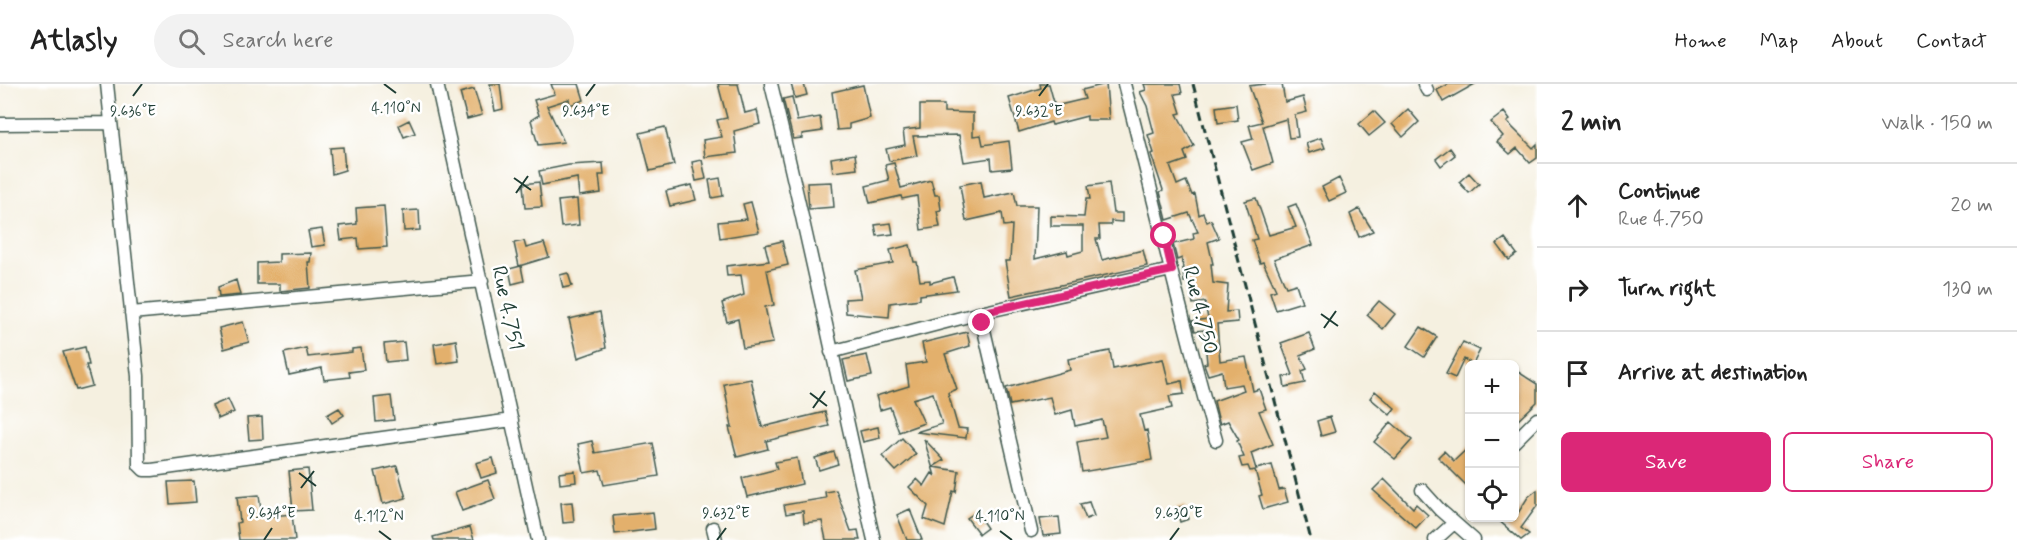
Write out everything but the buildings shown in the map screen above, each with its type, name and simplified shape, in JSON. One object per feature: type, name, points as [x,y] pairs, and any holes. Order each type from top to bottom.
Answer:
[{"type":"street","points":[[107,84],[138,376],[137,456],[139,465],[144,470],[315,449],[512,420]]},
{"type":"street","name":"Rue 4.751","points":[[437,84],[538,540]]},
{"type":"street","points":[[771,84],[806,225],[831,352],[874,540]]},
{"type":"street","name":"Rue 4.750","points":[[1124,84],[1172,270],[1188,342],[1216,440]]},
{"type":"street","points":[[0,124],[111,123]]},
{"type":"street","points":[[831,352],[980,313],[1172,270]]},
{"type":"street","points":[[131,313],[482,281]]},
{"type":"street","points":[[980,313],[1031,531]]},
{"type":"street","points":[[1519,438],[1537,419]]},
{"type":"street","points":[[1422,490],[1454,524],[1474,540]]},
{"type":"street","points":[[1435,540],[1454,524]]},
{"type":"railway","points":[[1193,84],[1311,540]]},
{"type":"route","points":[[982,323],[980,313],[1172,270],[1164,236]]}]
